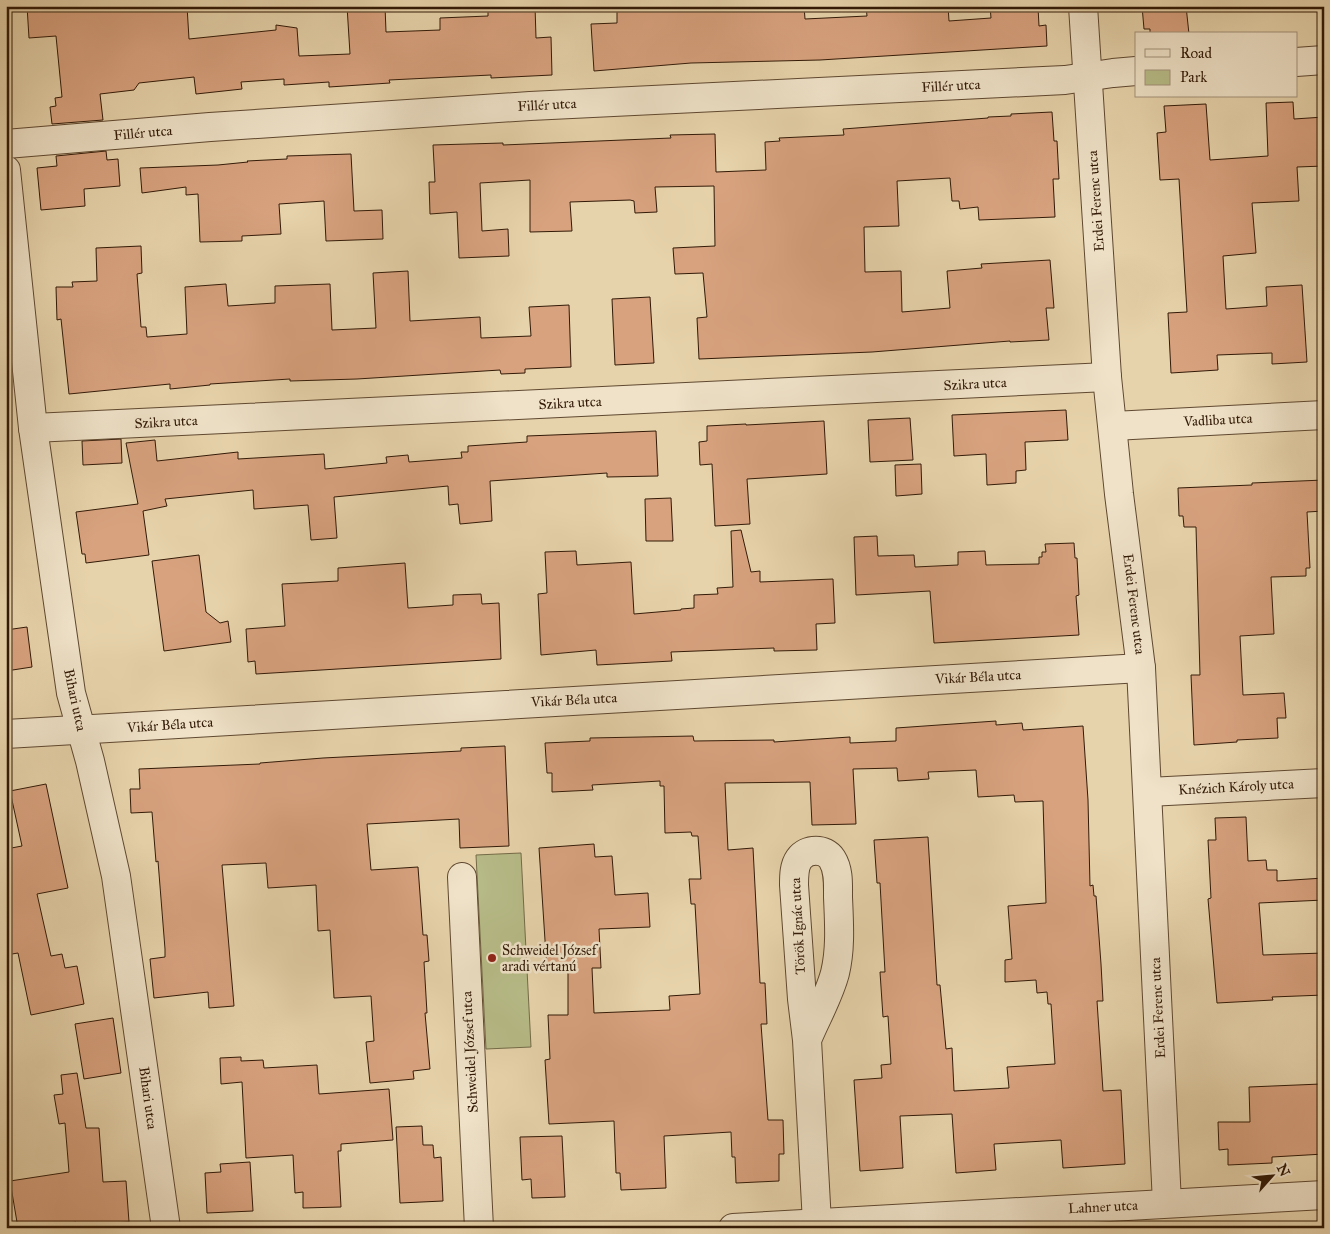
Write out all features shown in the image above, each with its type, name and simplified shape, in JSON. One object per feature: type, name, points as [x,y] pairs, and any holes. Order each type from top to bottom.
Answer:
[{"type":"street","name":"Erdei Ferenc utca","points":[[1083,6],[1107,377],[1119,494],[1142,668],[1148,792],[1151,1212]]},
{"type":"street","points":[[1298,62],[1324,60]]},
{"type":"street","name":"Fillér utca","points":[[6,144],[417,113],[1065,80],[1135,71]]},
{"type":"street","name":"Bihari utca","points":[[6,170],[33,428],[71,693],[90,761],[116,876],[166,1228]]},
{"type":"street","name":"Szikra utca","points":[[33,428],[1107,377]]},
{"type":"street","name":"Vadliba utca","points":[[1113,426],[1324,415]]},
{"type":"street","name":"Vikár Béla utca","points":[[6,734],[1142,668]]},
{"type":"street","name":"Knézich Károly utca","points":[[1148,792],[1324,783]]},
{"type":"street","name":"Török Ignác utca","points":[[807,1040],[832,982],[837,963],[839,943],[836,871],[831,857],[824,852],[815,850],[807,852],[799,859],[795,868],[794,879],[802,999],[807,1040],[817,1223]]},
{"type":"street","name":"Schweidel József utca","points":[[462,877],[479,1228]]},
{"type":"street","name":"Lahner utca","points":[[733,1228],[817,1223],[1151,1212],[1324,1195]]},
{"type":"green space","points":[[521,853],[531,1047],[486,1049],[476,855]]},
{"type":"building","points":[[27,6],[187,6],[189,39],[276,30],[276,25],[297,28],[299,56],[350,54],[347,6],[385,6],[386,32],[440,30],[440,18],[488,16],[488,6],[535,6],[536,38],[551,37],[552,75],[491,78],[491,75],[389,80],[390,83],[329,87],[329,82],[284,85],[284,79],[241,82],[242,89],[196,94],[194,77],[139,83],[134,90],[100,94],[103,120],[52,124],[50,107],[56,106],[55,98],[62,97],[56,36],[29,38]]},
{"type":"building","points":[[704,6],[804,6],[805,19],[867,16],[866,6],[948,6],[949,21],[991,18],[990,6],[1038,7],[1039,26],[1046,25],[1047,46],[820,60],[691,63],[594,71],[591,24],[617,23],[617,11],[704,8]]},
{"type":"building","points":[[1142,6],[1186,6],[1189,32],[1150,32],[1150,29],[1144,29]]},
{"type":"building","points":[[1293,102],[1294,119],[1324,117],[1324,166],[1297,167],[1299,201],[1252,203],[1256,253],[1223,256],[1226,309],[1267,306],[1266,287],[1302,285],[1307,362],[1272,364],[1272,353],[1217,355],[1218,370],[1171,373],[1168,313],[1187,312],[1179,179],[1160,180],[1157,133],[1166,132],[1164,106],[1206,104],[1210,160],[1268,156],[1266,103]]},
{"type":"building","points":[[1052,112],[1054,141],[1057,141],[1059,179],[1053,179],[1055,217],[979,220],[978,207],[960,209],[959,201],[952,201],[950,178],[897,181],[899,226],[864,227],[865,272],[901,271],[902,312],[950,308],[947,271],[982,268],[981,264],[1050,260],[1054,308],[1046,308],[1049,340],[1010,341],[872,352],[699,359],[697,318],[707,317],[703,273],[675,274],[673,248],[715,246],[714,186],[655,187],[657,212],[635,213],[634,201],[630,200],[570,202],[572,231],[530,232],[530,180],[480,183],[482,231],[508,229],[509,256],[459,258],[457,212],[430,214],[429,182],[435,182],[433,145],[503,143],[503,145],[671,138],[670,135],[715,134],[716,172],[766,170],[765,142],[780,141],[779,138],[844,135],[843,129]]},
{"type":"building","points":[[106,151],[107,160],[118,159],[120,186],[84,189],[85,206],[41,210],[37,168],[57,166],[56,156]]},
{"type":"building","points":[[351,154],[354,211],[382,210],[383,239],[326,241],[324,201],[279,204],[281,234],[242,236],[242,241],[200,242],[198,194],[186,195],[186,187],[142,193],[140,168],[218,165],[287,159],[287,156]]},
{"type":"building","points":[[141,246],[142,273],[137,274],[141,327],[146,327],[147,337],[187,334],[185,287],[226,284],[228,306],[275,303],[275,286],[330,284],[332,330],[376,328],[373,273],[408,271],[410,321],[480,317],[481,338],[531,336],[529,307],[569,305],[571,367],[525,369],[525,373],[501,374],[500,370],[357,379],[290,381],[290,379],[210,384],[170,389],[170,384],[69,394],[61,319],[57,320],[56,287],[73,287],[72,282],[97,281],[96,248]]},
{"type":"building","points":[[650,297],[654,363],[615,365],[612,299]]},
{"type":"building","points":[[1066,410],[1068,440],[1025,442],[1026,470],[1016,471],[1016,483],[987,485],[986,454],[954,456],[952,415]]},
{"type":"building","points":[[910,418],[913,460],[870,462],[868,420]]},
{"type":"building","points":[[824,421],[827,474],[747,479],[750,524],[715,526],[712,464],[700,465],[699,442],[707,441],[707,426]]},
{"type":"building","points":[[656,431],[658,476],[607,477],[607,473],[490,481],[492,521],[460,524],[458,504],[449,505],[448,486],[334,497],[337,538],[311,540],[308,505],[254,509],[253,490],[165,499],[167,506],[143,511],[149,555],[86,563],[85,554],[82,554],[76,512],[138,504],[126,443],[155,440],[157,461],[238,452],[238,459],[324,454],[325,469],[387,463],[386,457],[408,455],[409,462],[462,458],[461,452],[468,452],[468,446],[527,442],[527,436]]},
{"type":"building","points":[[121,439],[122,463],[83,465],[82,441]]},
{"type":"building","points":[[921,464],[922,494],[896,496],[895,465]]},
{"type":"building","points":[[1324,480],[1324,511],[1307,512],[1310,568],[1306,568],[1306,576],[1271,577],[1274,634],[1240,636],[1243,695],[1284,693],[1286,718],[1277,718],[1278,738],[1194,745],[1191,675],[1200,675],[1196,527],[1184,527],[1183,516],[1179,516],[1178,488]]},
{"type":"building","points":[[671,498],[673,541],[646,541],[645,499]]},
{"type":"building","points":[[741,530],[751,572],[760,571],[760,582],[833,579],[835,623],[816,624],[817,650],[774,651],[774,648],[671,652],[672,661],[597,665],[596,650],[541,655],[538,594],[547,593],[545,552],[576,551],[577,565],[631,562],[634,614],[681,610],[694,608],[694,595],[718,594],[717,588],[733,587],[731,531]]},
{"type":"building","points":[[877,536],[878,556],[914,555],[915,567],[958,565],[958,552],[985,551],[986,565],[1039,564],[1039,557],[1042,557],[1042,552],[1046,552],[1045,544],[1074,543],[1075,558],[1077,558],[1079,595],[1076,596],[1079,635],[934,643],[930,591],[856,595],[854,537]]},
{"type":"building","points":[[199,555],[206,612],[220,623],[228,621],[231,642],[164,651],[152,561]]},
{"type":"building","points":[[405,563],[408,608],[453,605],[453,595],[481,594],[482,604],[499,603],[501,659],[256,674],[255,661],[248,662],[246,629],[285,626],[282,584],[338,581],[338,568]]},
{"type":"building","points":[[27,627],[32,667],[6,671],[6,630]]},
{"type":"building","points":[[996,721],[996,725],[1022,723],[1023,730],[1083,726],[1088,800],[1090,886],[1093,885],[1094,896],[1096,896],[1101,964],[1103,1001],[1097,1001],[1103,1091],[1121,1090],[1125,1164],[1063,1168],[1061,1140],[994,1144],[996,1170],[956,1173],[952,1114],[900,1116],[903,1168],[860,1171],[854,1080],[882,1078],[881,1065],[891,1064],[888,1016],[883,1017],[880,972],[885,972],[880,883],[877,883],[874,840],[928,837],[937,985],[940,985],[946,1049],[952,1048],[954,1091],[1009,1088],[1007,1067],[1055,1064],[1051,1004],[1048,1004],[1047,992],[1037,993],[1036,980],[1005,982],[1005,960],[1012,959],[1008,906],[1046,903],[1043,801],[1015,802],[1014,795],[978,797],[976,770],[928,772],[929,779],[898,781],[897,768],[853,769],[856,824],[812,825],[810,782],[725,783],[728,850],[753,848],[760,983],[765,983],[767,1024],[761,1024],[768,1120],[783,1120],[784,1154],[779,1154],[779,1181],[736,1183],[735,1157],[732,1157],[731,1132],[664,1136],[666,1188],[621,1190],[620,1173],[616,1173],[614,1121],[549,1124],[545,1060],[550,1059],[548,1015],[568,1015],[568,970],[547,971],[539,848],[594,844],[595,857],[612,856],[615,895],[648,893],[650,927],[599,929],[601,968],[592,968],[594,1013],[670,1010],[669,996],[700,994],[695,904],[691,904],[689,879],[701,879],[698,836],[692,836],[691,832],[665,833],[664,786],[660,786],[660,781],[592,785],[593,790],[552,792],[552,773],[547,773],[545,743],[590,741],[590,738],[693,736],[694,741],[774,740],[774,742],[850,737],[850,743],[896,741],[896,728]]},
{"type":"building","points":[[505,746],[509,846],[460,848],[459,819],[367,824],[371,870],[418,867],[423,935],[427,935],[429,961],[424,962],[427,1013],[425,1013],[430,1069],[413,1071],[414,1079],[370,1083],[366,1042],[374,1041],[371,996],[334,998],[330,930],[318,931],[316,885],[268,888],[266,863],[222,865],[234,1006],[209,1008],[208,992],[154,998],[150,959],[165,957],[165,949],[152,812],[131,813],[130,789],[140,789],[139,769],[260,764],[323,758],[461,751],[461,748]]},
{"type":"building","points":[[46,784],[68,888],[37,894],[51,956],[62,954],[65,968],[77,966],[84,1004],[31,1015],[18,953],[6,955],[6,849],[22,846],[10,791]]},
{"type":"building","points":[[1246,817],[1248,861],[1266,860],[1267,870],[1277,870],[1277,881],[1324,878],[1324,900],[1259,903],[1263,955],[1324,953],[1324,995],[1272,997],[1273,1000],[1217,1003],[1208,899],[1211,898],[1208,840],[1216,840],[1215,818]]},
{"type":"building","points":[[113,1018],[121,1073],[84,1079],[75,1024]]},
{"type":"building","points":[[241,1057],[241,1061],[263,1060],[264,1068],[317,1065],[319,1094],[389,1089],[393,1140],[341,1144],[341,1151],[338,1151],[341,1207],[303,1208],[303,1192],[295,1193],[293,1155],[246,1158],[242,1082],[221,1084],[220,1058]]},
{"type":"building","points":[[77,1073],[86,1128],[99,1128],[103,1182],[126,1181],[129,1222],[76,1225],[76,1222],[40,1228],[18,1228],[10,1181],[69,1172],[65,1123],[59,1124],[54,1095],[63,1094],[61,1075]]},
{"type":"building","points":[[1321,1084],[1322,1100],[1324,1100],[1324,1154],[1272,1157],[1272,1163],[1228,1165],[1228,1149],[1219,1150],[1218,1122],[1250,1122],[1249,1087]]},
{"type":"building","points":[[422,1126],[423,1145],[433,1145],[434,1158],[441,1157],[443,1201],[400,1203],[396,1127]]},
{"type":"building","points":[[562,1136],[565,1197],[532,1198],[531,1179],[522,1180],[520,1137]]},
{"type":"building","points":[[250,1162],[253,1211],[207,1213],[205,1173],[221,1172],[220,1164]]},
{"type":"place","name":"Schweidel József aradi vértanú","points":[[492,958]]}]
